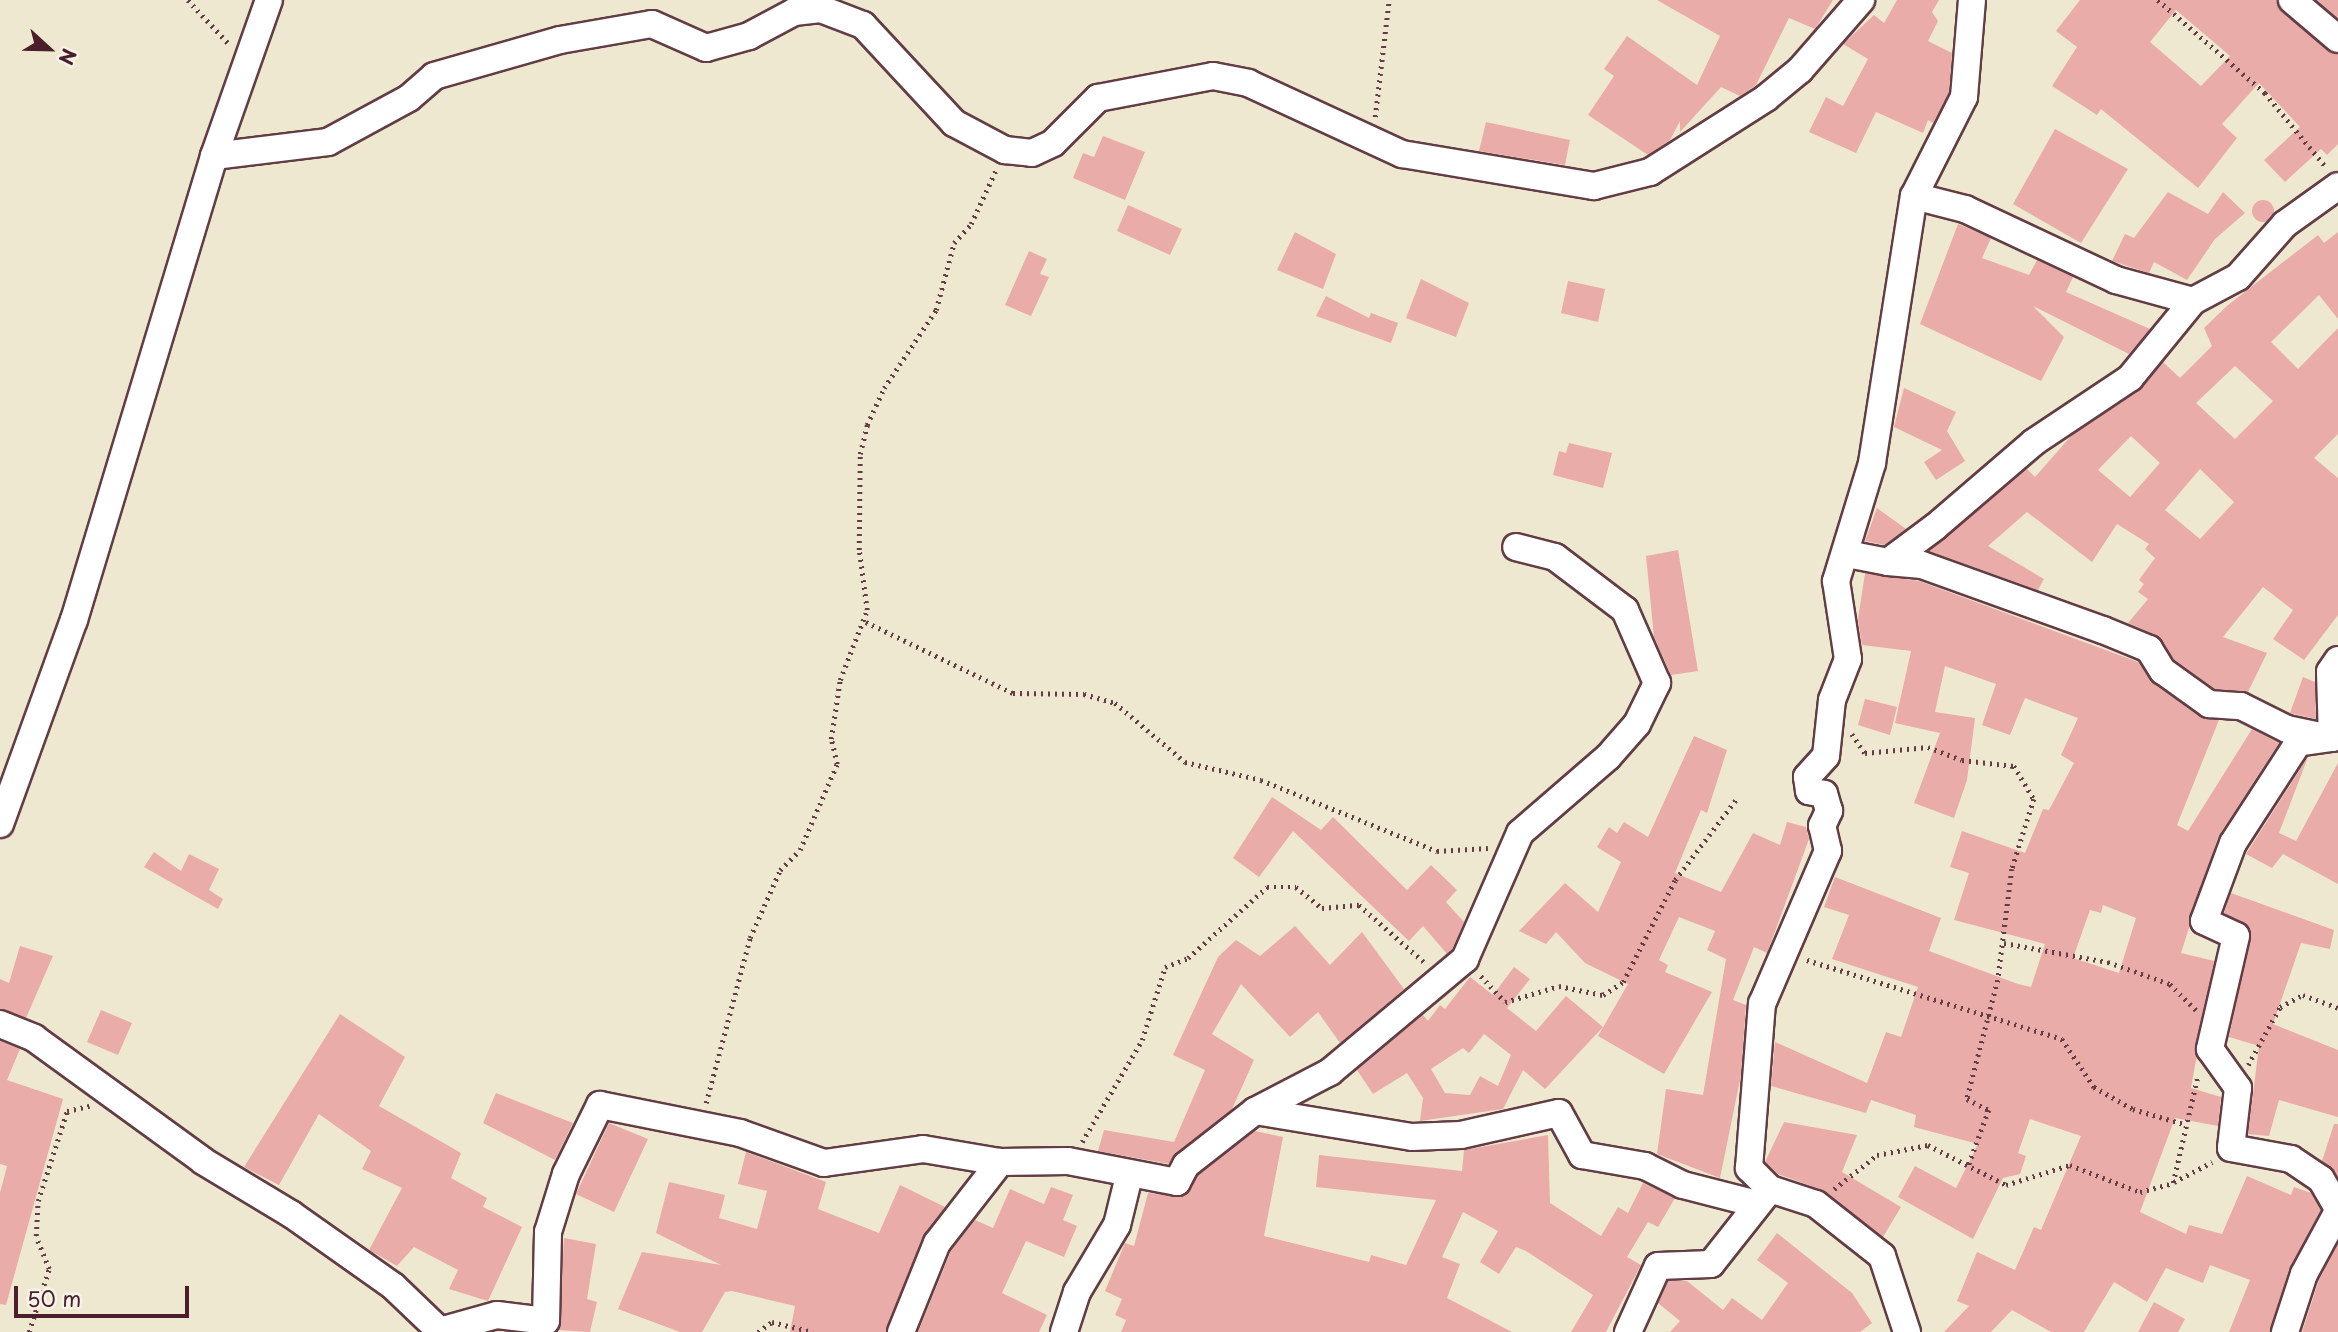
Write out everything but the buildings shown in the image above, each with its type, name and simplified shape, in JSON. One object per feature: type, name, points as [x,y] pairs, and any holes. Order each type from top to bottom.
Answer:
[{"type":"street","points":[[0,824],[75,621],[214,156],[269,0]]},
{"type":"street","points":[[214,156],[328,142],[410,98],[434,76],[560,40],[652,24],[706,48],[749,36],[794,12],[821,9],[863,24],[954,123],[1005,150],[1032,153],[1053,142],[1098,98],[1213,76],[1248,83],[1402,154],[1594,186],[1650,172],[1800,70],[1861,0]]},
{"type":"street","points":[[1763,1197],[1749,1168],[1756,1040],[1762,1004],[1828,851],[1822,826],[1829,811],[1824,794],[1809,791],[1807,777],[1826,756],[1832,700],[1848,659],[1836,580],[1847,554],[1872,463],[1914,196],[1964,97],[1972,0]]},
{"type":"street","points":[[2292,0],[2338,39]]},
{"type":"street","points":[[1888,562],[2035,442],[2130,378],[2193,301],[2238,277],[2285,224],[2334,179]]},
{"type":"street","points":[[1914,196],[1977,214],[2116,280],[2193,301]]},
{"type":"street","points":[[0,1024],[34,1038],[393,1286],[437,1330],[497,1315],[546,1321],[548,1232],[566,1174],[600,1105],[697,1124],[824,1163],[923,1149],[1000,1162],[1073,1163],[1129,1176],[1177,1182],[1186,1165],[1255,1111],[1330,1072],[1465,959],[1520,833],[1608,757],[1637,724],[1657,683],[1625,610],[1555,557],[1516,547]]},
{"type":"street","points":[[1847,554],[1922,565],[2104,630],[2149,649],[2163,671],[2209,704],[2241,706],[2287,729],[2335,740]]},
{"type":"street","points":[[2335,740],[2330,672],[2338,660]]},
{"type":"street","points":[[2285,1332],[2304,1274],[2338,1210],[2321,1179],[2291,1159],[2231,1148],[2238,1088],[2210,1049],[2213,1019],[2236,936],[2204,921],[2233,843],[2298,743],[2335,740]]},
{"type":"street","points":[[1255,1111],[1412,1137],[1461,1135],[1559,1113],[1583,1155],[1645,1166],[1683,1185],[1816,1204],[1882,1256],[1907,1332]]},
{"type":"street","points":[[901,1332],[937,1243],[1000,1162]]},
{"type":"street","points":[[1064,1332],[1077,1292],[1117,1225],[1129,1176]]},
{"type":"street","points":[[1628,1332],[1658,1266],[1711,1264],[1763,1197]]},
{"type":"path","points":[[188,0],[246,63]]},
{"type":"path","points":[[1372,139],[1389,0]]},
{"type":"path","points":[[2158,0],[2265,93],[2334,179]]},
{"type":"path","points":[[697,1124],[720,1066],[750,938],[780,870],[800,850],[832,785],[840,680],[851,641],[866,621],[859,550],[860,454],[867,425],[884,388],[936,310],[954,243],[971,224],[1005,150]]},
{"type":"path","points":[[866,621],[1013,693],[1084,694],[1115,703],[1185,762],[1301,793],[1437,851],[1479,853],[1520,833]]},
{"type":"path","points":[[1832,700],[1865,753],[1928,747],[1962,760],[2014,765],[2034,799],[2012,869],[2004,943],[1967,1099],[1989,1110],[1968,1167]]},
{"type":"path","points":[[1465,959],[1505,1002],[1559,986],[1603,995],[1623,982],[1675,880],[1738,796]]},
{"type":"path","points":[[1073,1163],[1142,1040],[1164,967],[1188,958],[1267,887],[1296,887],[1322,908],[1359,905],[1388,925],[1437,984]]},
{"type":"path","points":[[2004,943],[2108,962],[2170,984],[2185,1004],[2213,1019]]},
{"type":"path","points":[[1780,961],[1831,963],[2062,1039],[2094,1087],[2133,1109],[2187,1125]]},
{"type":"path","points":[[2238,1088],[2280,1007],[2303,995],[2338,1008]]},
{"type":"path","points":[[2173,1182],[2210,1049]]},
{"type":"path","points":[[29,1332],[49,1269],[36,1236],[38,1201],[67,1111],[119,1099]]},
{"type":"path","points":[[1816,1204],[1877,1155],[1928,1145],[2006,1185],[2070,1165],[2140,1192],[2173,1182],[2231,1148]]},
{"type":"path","points":[[758,1332],[772,1322],[813,1332]]}]
